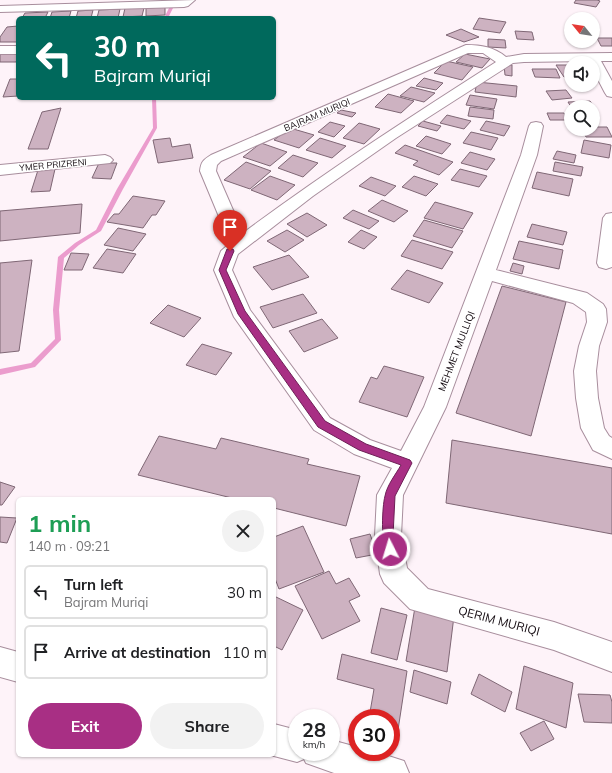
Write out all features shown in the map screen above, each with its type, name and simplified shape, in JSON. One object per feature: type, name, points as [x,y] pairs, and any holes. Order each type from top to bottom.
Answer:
[{"type":"street","points":[[0,9],[77,4],[184,4],[190,0]]},
{"type":"street","name":"BAJRAM MURIQI","points":[[239,244],[208,171],[209,164],[216,158],[466,49],[477,48],[489,50],[497,55],[504,63]]},
{"type":"street","points":[[0,50],[16,50]]},
{"type":"street","points":[[407,463],[362,447],[322,424],[241,312],[223,270],[230,251],[307,193],[391,135],[504,63],[510,60],[524,58],[564,57]]},
{"type":"street","points":[[600,57],[612,57]]},
{"type":"street","points":[[600,71],[612,93]]},
{"type":"street","name":"MEHMET MULLIQI","points":[[394,574],[388,536],[390,496],[435,407],[529,155],[536,126]]},
{"type":"street","name":"YMER PRIZRENI","points":[[0,170],[105,160]]},
{"type":"street","points":[[606,263],[612,218]]},
{"type":"street","points":[[485,272],[580,298],[596,309],[597,322],[589,346],[585,371],[587,398],[592,428],[601,443],[612,449]]},
{"type":"street","name":"QERIM MURIQI","points":[[394,574],[420,600],[554,636],[612,657]]},
{"type":"street","points":[[0,662],[16,666]]},
{"type":"street","points":[[276,741],[288,744]]},
{"type":"street","points":[[340,758],[392,773]]},
{"type":"building","points":[[576,0],[600,1],[596,7],[574,3]]},
{"type":"building","points":[[165,7],[165,15],[146,16],[146,8]]},
{"type":"building","points":[[125,8],[144,8],[142,16],[123,16]]},
{"type":"building","points":[[120,9],[118,16],[98,16],[99,10]]},
{"type":"building","points":[[93,10],[92,16],[77,16],[78,11]]},
{"type":"building","points":[[71,11],[70,16],[51,16],[52,12]]},
{"type":"building","points":[[48,12],[46,16],[23,16],[25,13]]},
{"type":"building","points":[[479,18],[506,22],[500,33],[473,29]]},
{"type":"building","points":[[16,26],[16,42],[0,42],[0,37],[7,27]]},
{"type":"building","points":[[461,29],[479,37],[464,42],[446,35]]},
{"type":"building","points":[[515,31],[532,32],[534,40],[517,39]]},
{"type":"building","points":[[600,38],[612,38],[612,46],[601,46]]},
{"type":"building","points":[[488,39],[505,40],[506,48],[488,47]]},
{"type":"building","points":[[0,53],[16,53],[16,62],[0,62]]},
{"type":"building","points":[[465,54],[490,59],[482,68],[456,62]]},
{"type":"building","points":[[446,61],[473,67],[462,80],[434,73]]},
{"type":"building","points":[[504,65],[512,65],[512,76],[505,75]]},
{"type":"building","points":[[556,65],[564,65],[564,77]]},
{"type":"building","points":[[532,69],[556,69],[560,78],[535,77]]},
{"type":"building","points":[[424,78],[443,83],[436,90],[416,86]]},
{"type":"building","points":[[10,79],[16,79],[16,96],[3,97]]},
{"type":"building","points":[[477,82],[517,86],[516,97],[475,92]]},
{"type":"building","points":[[411,87],[435,93],[424,102],[400,96]]},
{"type":"building","points":[[564,90],[564,92],[568,92],[572,98],[552,100],[546,91]]},
{"type":"building","points":[[388,94],[414,101],[401,113],[375,107]]},
{"type":"building","points":[[470,95],[497,99],[494,109],[466,105]]},
{"type":"building","points":[[470,107],[494,110],[493,119],[468,116]]},
{"type":"building","points":[[61,108],[48,149],[28,149],[42,112]]},
{"type":"building","points":[[341,110],[356,113],[352,117],[337,113]]},
{"type":"building","points":[[547,113],[564,113],[564,120],[550,120]]},
{"type":"building","points":[[447,115],[471,121],[464,129],[440,123]]},
{"type":"building","points":[[423,121],[441,126],[437,131],[418,126]]},
{"type":"building","points":[[486,121],[510,126],[504,136],[480,130]]},
{"type":"building","points":[[330,122],[345,126],[334,137],[318,132]]},
{"type":"building","points":[[359,123],[380,129],[364,144],[343,138]]},
{"type":"building","points":[[600,127],[607,127],[612,137],[586,137],[600,136]]},
{"type":"building","points":[[290,128],[314,135],[299,148],[274,140]]},
{"type":"building","points":[[471,132],[498,138],[491,150],[463,143]]},
{"type":"building","points":[[426,136],[451,144],[442,154],[416,146]]},
{"type":"building","points":[[170,138],[172,147],[190,144],[193,158],[158,163],[153,140]]},
{"type":"building","points":[[320,138],[346,146],[332,158],[306,150]]},
{"type":"building","points":[[584,140],[611,145],[609,158],[581,153]]},
{"type":"building","points":[[261,143],[287,152],[270,166],[243,157]]},
{"type":"building","points":[[405,145],[453,162],[439,175],[413,165],[418,161],[395,153]]},
{"type":"building","points":[[557,151],[576,155],[574,163],[553,159]]},
{"type":"building","points":[[470,152],[495,159],[487,170],[461,163]]},
{"type":"building","points":[[293,155],[318,163],[303,177],[278,168]]},
{"type":"building","points":[[246,162],[271,171],[250,189],[224,180]]},
{"type":"building","points":[[555,162],[583,167],[581,176],[553,171]]},
{"type":"building","points":[[99,163],[117,163],[111,179],[92,178]]},
{"type":"building","points":[[55,169],[50,191],[31,192],[38,170]]},
{"type":"building","points":[[460,169],[487,176],[479,187],[451,180]]},
{"type":"building","points":[[537,172],[573,179],[569,196],[532,188]]},
{"type":"building","points":[[270,176],[295,185],[277,200],[251,190]]},
{"type":"building","points":[[414,176],[438,184],[426,196],[402,187]]},
{"type":"building","points":[[371,177],[396,186],[385,196],[359,186]]},
{"type":"building","points":[[133,196],[165,201],[156,215],[152,215],[143,228],[107,222],[114,214],[119,214]]},
{"type":"building","points":[[382,200],[408,211],[394,222],[368,211]]},
{"type":"building","points":[[435,202],[473,213],[463,229],[424,218]]},
{"type":"building","points":[[82,204],[80,233],[0,241],[0,211]]},
{"type":"building","points":[[353,210],[379,221],[369,229],[343,218]]},
{"type":"building","points":[[307,213],[327,225],[307,237],[287,224]]},
{"type":"building","points":[[424,220],[463,231],[452,248],[413,236]]},
{"type":"building","points":[[532,224],[567,232],[563,245],[527,237]]},
{"type":"building","points":[[118,228],[146,234],[133,251],[104,245]]},
{"type":"building","points":[[287,230],[304,240],[285,252],[267,241]]},
{"type":"building","points":[[361,230],[377,237],[364,249],[348,242]]},
{"type":"building","points":[[412,240],[453,252],[442,269],[401,256]]},
{"type":"building","points":[[519,241],[563,250],[559,269],[513,259]]},
{"type":"building","points":[[107,249],[136,254],[123,273],[93,268]]},
{"type":"building","points":[[71,253],[89,254],[82,270],[64,270]]},
{"type":"building","points":[[289,255],[309,277],[272,290],[253,267]]},
{"type":"building","points":[[32,260],[19,351],[0,353],[0,263]]},
{"type":"building","points":[[513,263],[524,266],[522,274],[510,271]]},
{"type":"building","points":[[407,270],[443,283],[429,303],[391,289]]},
{"type":"building","points":[[502,286],[566,302],[531,436],[456,413]]},
{"type":"building","points":[[303,294],[317,313],[273,328],[260,307]]},
{"type":"building","points":[[168,305],[201,318],[184,337],[150,323]]},
{"type":"building","points":[[322,319],[338,338],[304,352],[289,331]]},
{"type":"building","points":[[202,344],[232,353],[216,375],[186,365]]},
{"type":"building","points":[[384,366],[424,377],[407,417],[359,402],[371,377],[377,379]]},
{"type":"building","points":[[159,436],[216,449],[221,438],[309,459],[307,464],[360,476],[346,526],[276,508],[276,497],[228,497],[138,475]]},
{"type":"building","points":[[452,440],[612,468],[612,534],[446,503]]},
{"type":"building","points":[[0,482],[15,487],[2,505],[0,505]]},
{"type":"building","points":[[0,517],[16,518],[7,543],[0,542]]},
{"type":"building","points":[[303,526],[324,572],[279,589],[276,581],[276,536]]},
{"type":"building","points":[[370,534],[377,554],[356,558],[350,539]]},
{"type":"building","points":[[329,571],[336,584],[349,578],[360,596],[349,601],[360,621],[322,639],[295,586]]},
{"type":"building","points":[[276,597],[303,610],[282,650],[276,647]]},
{"type":"building","points":[[415,607],[454,616],[447,672],[406,661]]},
{"type":"building","points":[[381,608],[407,615],[397,660],[371,653]]},
{"type":"building","points":[[342,654],[407,671],[400,717],[400,709],[371,709],[374,689],[337,679]]},
{"type":"building","points":[[524,666],[573,683],[566,728],[516,709]]},
{"type":"building","points":[[414,670],[451,682],[447,704],[410,692]]},
{"type":"building","points":[[479,674],[512,692],[505,712],[471,694]]},
{"type":"building","points":[[578,694],[610,695],[612,702],[612,723],[584,722]]},
{"type":"building","points":[[544,721],[554,739],[531,751],[520,733]]},
{"type":"waterway","points":[[167,16],[172,6]]},
{"type":"waterway","points":[[0,372],[33,365],[58,340],[56,310],[61,257],[77,244],[98,231],[155,128],[154,100]]},
{"type":"route","points":[[230,251],[223,270],[241,312],[322,424],[362,447],[407,463],[390,496],[388,536],[390,549]]}]
